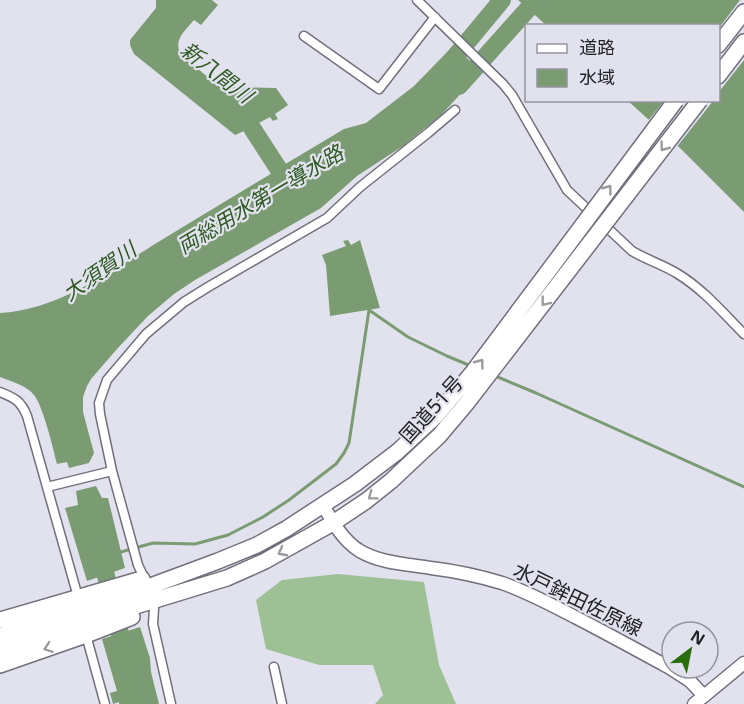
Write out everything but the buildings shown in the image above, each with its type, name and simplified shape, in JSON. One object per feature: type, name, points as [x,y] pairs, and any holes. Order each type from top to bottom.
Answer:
[{"type":"highway","points":[[720,42],[744,12]]},
{"type":"highway","points":[[720,73],[744,42]]},
{"type":"highway","name":"国道51号","points":[[145,595],[184,568],[218,561],[257,545],[286,529],[362,479],[397,452],[436,416],[473,372],[675,102]]},
{"type":"highway","name":"国道51号","points":[[145,595],[192,590],[227,578],[265,561],[333,523],[374,496],[439,436],[459,413],[698,102]]},
{"type":"highway","points":[[0,650],[89,614],[145,595]]},
{"type":"highway","points":[[0,636],[89,614],[145,595]]},
{"type":"highway","points":[[0,620],[89,614]]},
{"type":"highway","points":[[0,665],[89,614]]},
{"type":"main road","name":"水戸鉾田佐原線","points":[[323,505],[348,542],[360,551],[400,563],[466,573],[528,594],[670,668],[690,681],[699,700],[744,663]]},
{"type":"street","points":[[417,0],[488,68],[512,95],[560,180],[571,194],[632,251],[686,279],[744,334]]},
{"type":"street","points":[[304,36],[379,89],[435,17]]},
{"type":"street","points":[[171,704],[153,624],[112,471],[100,414],[99,403],[107,380],[146,334],[184,302],[327,218],[360,187],[455,110]]},
{"type":"street","points":[[0,392],[12,396],[22,404],[27,416],[47,487],[89,614],[105,704]]},
{"type":"street","points":[[47,487],[112,471]]},
{"type":"street","points":[[274,667],[282,704]]},
{"type":"shaded area","points":[[338,574],[424,582],[439,665],[456,704],[375,704],[383,695],[373,665],[319,665],[266,649],[256,600],[282,580]]},
{"type":"water","points":[[156,0],[212,0],[218,5],[201,25],[194,20],[183,32],[179,40],[179,50],[181,55],[220,87],[276,88],[288,105],[275,114],[278,119],[273,121],[270,117],[255,125],[268,145],[261,149],[249,129],[235,135],[134,54],[130,40],[156,8]]},
{"type":"water","points":[[518,0],[744,0],[744,212],[680,148],[629,102],[720,102],[720,24],[545,24]]},
{"type":"water","points":[[454,45],[481,72],[441,115],[403,146],[357,176],[321,208],[195,280],[148,316],[87,386],[83,397],[83,412],[94,453],[89,463],[69,468],[67,462],[57,464],[44,417],[34,395],[23,386],[0,377],[0,313],[42,305],[81,288],[274,172],[272,169],[279,163],[282,166],[344,129],[366,123],[414,86]]},
{"type":"water","points":[[348,240],[351,245],[360,240],[380,308],[330,316],[326,265],[322,255],[346,246],[343,241]]},
{"type":"water","points":[[96,486],[102,498],[108,498],[125,568],[87,581],[65,508],[78,505],[76,491]]},
{"type":"water","points":[[140,627],[150,658],[159,704],[119,704],[119,702],[113,704],[110,693],[117,691],[102,639]]},
{"type":"pier","points":[[740,0],[744,0],[744,60],[720,90],[720,27]]},
{"type":"pier","points":[[663,102],[712,102],[676,148],[647,122]]},
{"type":"waterway","name":"大須賀川","points":[[444,70],[502,0]]},
{"type":"waterway","name":"両総用水第一導水路","points":[[459,86],[536,0]]},
{"type":"waterway","name":"新八間川","points":[[252,128],[285,179]]},
{"type":"waterway","points":[[117,553],[153,543],[195,544],[228,535],[263,517],[289,500],[336,464],[349,443],[369,310],[408,337],[471,366]]},
{"type":"waterway","points":[[493,375],[744,487]]},
{"type":"waterway","name":"両総用水第一導水路","points":[[100,551],[137,704]]}]
